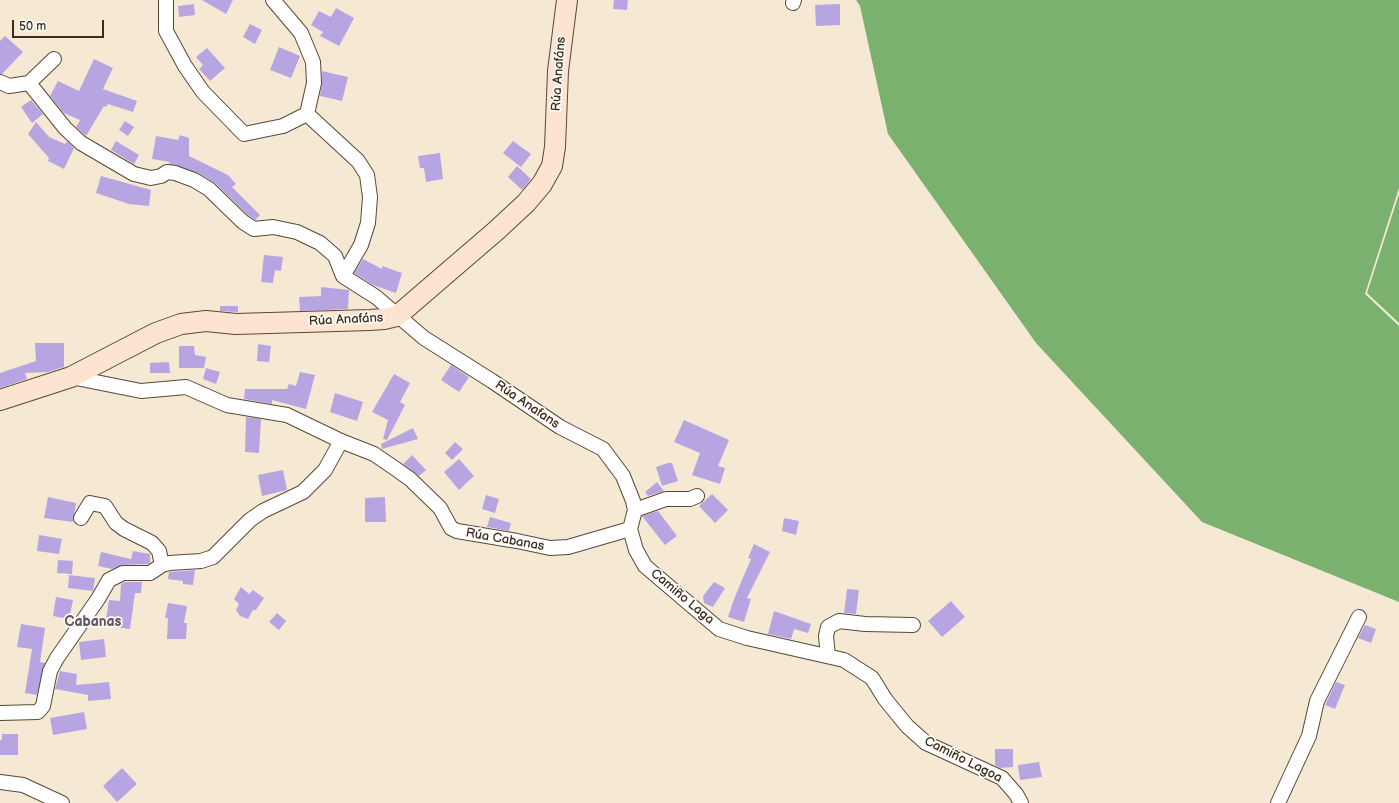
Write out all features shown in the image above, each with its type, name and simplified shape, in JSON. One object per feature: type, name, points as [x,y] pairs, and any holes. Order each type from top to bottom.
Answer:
[{"type":"street","points":[[166,0],[166,31],[185,66],[203,92],[244,134],[283,126],[307,114]]},
{"type":"street","points":[[274,0],[301,33],[313,62],[314,83],[307,114]]},
{"type":"street","name":"Rúa Anafáns","points":[[0,400],[71,377],[156,333],[181,324],[206,321],[236,324],[370,320],[397,316],[497,230],[526,203],[542,184],[552,166],[556,147],[558,71],[567,0]]},
{"type":"street","points":[[0,82],[9,86],[29,83],[54,59]]},
{"type":"street","points":[[29,83],[65,128],[81,143],[134,174],[151,178],[161,176],[167,172],[175,173],[194,180],[209,190],[243,222],[254,229],[273,227],[297,232],[320,242],[335,256],[343,276]]},
{"type":"street","points":[[307,114],[358,161],[367,176],[370,197],[368,223],[361,245],[343,276]]},
{"type":"street","name":"Rúa Anafans","points":[[343,276],[376,297],[424,338],[492,381],[560,428],[603,449],[623,476],[635,510]]},
{"type":"street","name":"Rúa Cabanas","points":[[71,377],[141,391],[186,387],[227,405],[287,415],[341,441],[374,454],[410,479],[440,508],[451,528],[457,531],[550,548],[568,547],[630,529]]},
{"type":"street","points":[[0,713],[38,712],[43,706],[50,671],[109,580],[122,573],[150,573],[162,565],[201,561],[213,557],[250,520],[263,511],[303,492],[325,470],[341,441]]},
{"type":"street","points":[[630,529],[635,510],[666,499],[690,499],[697,496]]},
{"type":"street","points":[[81,518],[90,503],[106,506],[116,523],[124,529],[152,543],[159,551],[162,565]]},
{"type":"street","name":"Camiño Laga","points":[[630,529],[636,550],[645,566],[720,629],[747,638],[828,656]]},
{"type":"street","points":[[1278,803],[1309,736],[1317,701],[1359,617]]},
{"type":"street","points":[[828,656],[826,636],[828,627],[839,621],[865,624],[913,625]]},
{"type":"street","name":"Camiño Lagoa","points":[[828,656],[844,660],[872,678],[885,699],[907,726],[926,743],[1002,778],[1016,794],[1021,803]]},
{"type":"street","points":[[0,782],[23,785],[62,803]]},
{"type":"green space","points":[[856,0],[1399,0],[1399,188],[1365,294],[1399,326],[1399,602],[1202,522],[1036,343],[888,134],[860,6]]},
{"type":"green space","points":[[1399,194],[1399,323],[1367,293]]},
{"type":"building","points":[[202,0],[233,0],[226,14]]},
{"type":"building","points":[[614,0],[628,0],[627,10],[613,9]]},
{"type":"building","points":[[194,4],[195,15],[179,17],[178,6]]},
{"type":"building","points":[[840,4],[840,25],[816,26],[815,5]]},
{"type":"building","points":[[336,8],[354,18],[339,46],[320,36],[323,32],[311,25],[319,11],[331,17]]},
{"type":"building","points":[[250,24],[262,30],[255,44],[243,37]]},
{"type":"building","points":[[5,36],[23,52],[2,74],[0,74],[0,41]]},
{"type":"building","points":[[279,47],[300,56],[291,78],[270,70]]},
{"type":"building","points":[[207,48],[225,68],[210,81],[199,69],[203,65],[196,57]]},
{"type":"building","points":[[94,59],[113,68],[103,89],[137,101],[133,112],[108,104],[106,107],[104,106],[86,136],[76,127],[80,120],[64,113],[50,96],[58,81],[79,91]]},
{"type":"building","points":[[322,71],[348,77],[342,101],[320,96]]},
{"type":"building","points":[[31,100],[43,114],[32,123],[21,107]]},
{"type":"building","points":[[125,121],[134,127],[128,136],[119,130]]},
{"type":"building","points":[[36,122],[49,137],[65,144],[67,141],[74,148],[64,169],[48,161],[49,158],[28,134]]},
{"type":"building","points":[[180,135],[189,138],[189,156],[228,175],[236,184],[232,187],[260,215],[255,220],[215,183],[198,173],[169,164],[170,162],[152,159],[156,136],[178,140]]},
{"type":"building","points":[[116,141],[139,155],[134,164],[111,150]]},
{"type":"building","points":[[513,141],[531,154],[521,167],[503,153]]},
{"type":"building","points":[[440,153],[443,179],[426,182],[424,168],[420,168],[418,156]]},
{"type":"building","points":[[517,166],[531,179],[522,190],[508,177]]},
{"type":"building","points":[[101,176],[151,190],[149,206],[129,204],[96,193]]},
{"type":"building","points":[[264,255],[283,257],[281,271],[275,270],[273,283],[261,282]]},
{"type":"building","points":[[363,259],[382,269],[382,266],[402,273],[396,293],[373,285],[354,273]]},
{"type":"building","points":[[321,287],[349,290],[348,309],[300,311],[299,297],[321,296]]},
{"type":"building","points":[[220,306],[238,306],[238,312],[220,311]]},
{"type":"building","points":[[35,343],[64,343],[64,367],[48,372],[25,373],[27,379],[0,388],[0,373],[36,361]]},
{"type":"building","points":[[258,344],[271,346],[269,362],[257,361]]},
{"type":"building","points":[[179,346],[194,346],[195,355],[206,357],[204,368],[179,368]]},
{"type":"building","points":[[169,362],[170,373],[150,373],[150,363]]},
{"type":"building","points":[[451,365],[469,377],[459,392],[441,380]]},
{"type":"building","points":[[206,368],[220,372],[216,384],[203,379]]},
{"type":"building","points":[[300,372],[315,375],[306,409],[272,400],[272,404],[244,399],[245,389],[287,389],[289,384],[296,386]]},
{"type":"building","points":[[394,374],[410,383],[400,402],[405,405],[387,440],[383,439],[388,420],[372,412]]},
{"type":"building","points":[[335,393],[363,402],[357,421],[330,412]]},
{"type":"building","points":[[246,417],[261,419],[259,453],[245,452]]},
{"type":"building","points":[[684,420],[729,440],[718,466],[725,468],[720,484],[692,475],[700,453],[674,442]]},
{"type":"building","points":[[413,428],[418,439],[382,449],[381,444]]},
{"type":"building","points":[[455,442],[463,449],[452,460],[445,453]]},
{"type":"building","points":[[412,455],[426,470],[419,476],[403,464]]},
{"type":"building","points":[[459,459],[474,476],[459,490],[444,472]]},
{"type":"building","points":[[672,463],[678,481],[662,486],[656,467]]},
{"type":"building","points":[[283,470],[287,490],[262,496],[258,475]]},
{"type":"building","points":[[657,482],[664,491],[648,496],[645,492]]},
{"type":"building","points":[[712,494],[728,510],[715,523],[699,506]]},
{"type":"building","points":[[486,495],[499,499],[495,513],[482,509]]},
{"type":"building","points":[[48,497],[76,503],[73,522],[44,518]]},
{"type":"building","points":[[385,497],[386,522],[365,522],[365,498]]},
{"type":"building","points":[[658,511],[677,536],[665,545],[642,516]]},
{"type":"building","points":[[490,517],[511,523],[509,531],[487,527]]},
{"type":"building","points":[[784,518],[799,521],[796,535],[782,531]]},
{"type":"building","points":[[39,535],[62,539],[59,554],[37,551]]},
{"type":"building","points":[[754,544],[770,552],[747,598],[751,599],[744,622],[728,617],[751,559],[748,558]]},
{"type":"building","points":[[133,551],[150,554],[150,563],[123,565],[112,569],[98,566],[101,552],[131,559]]},
{"type":"building","points":[[58,560],[73,561],[72,574],[57,573]]},
{"type":"building","points":[[195,570],[193,585],[183,584],[183,581],[168,579],[169,572]]},
{"type":"building","points":[[69,575],[95,578],[93,591],[68,588]]},
{"type":"building","points":[[125,582],[142,582],[141,593],[135,593],[130,629],[105,626],[109,600],[120,601],[121,584]]},
{"type":"building","points":[[714,582],[725,588],[713,607],[704,603],[703,596]]},
{"type":"building","points":[[241,587],[249,594],[253,590],[264,598],[256,610],[253,610],[248,619],[240,616],[236,610],[239,604],[234,599]]},
{"type":"building","points":[[847,589],[859,590],[856,614],[844,613]]},
{"type":"building","points":[[56,597],[73,600],[69,619],[53,616]]},
{"type":"building","points":[[951,601],[965,617],[942,637],[928,621]]},
{"type":"building","points":[[168,603],[187,606],[184,623],[187,623],[186,639],[167,639],[168,618],[165,618]]},
{"type":"building","points":[[774,611],[811,624],[808,633],[794,629],[791,639],[768,634]]},
{"type":"building","points":[[277,613],[286,621],[279,630],[269,622]]},
{"type":"building","points":[[21,624],[45,628],[40,662],[45,663],[37,695],[25,693],[32,649],[17,647]]},
{"type":"building","points":[[1365,625],[1376,629],[1371,643],[1358,638]]},
{"type":"building","points":[[104,639],[106,657],[81,660],[79,642]]},
{"type":"building","points":[[60,671],[77,674],[76,685],[109,682],[111,699],[88,701],[88,695],[55,689]]},
{"type":"building","points":[[1336,682],[1345,685],[1335,709],[1325,705]]},
{"type":"building","points":[[84,712],[87,729],[53,735],[50,718]]},
{"type":"building","points":[[2,734],[18,734],[18,755],[0,755],[0,740],[2,740]]},
{"type":"building","points":[[995,749],[1013,749],[1013,767],[1000,768],[995,765]]},
{"type":"building","points":[[1039,762],[1042,777],[1020,780],[1018,765]]},
{"type":"building","points":[[122,768],[137,784],[117,802],[103,786]]},
{"type":"district","name":"Cabanas","points":[[93,622]]}]
